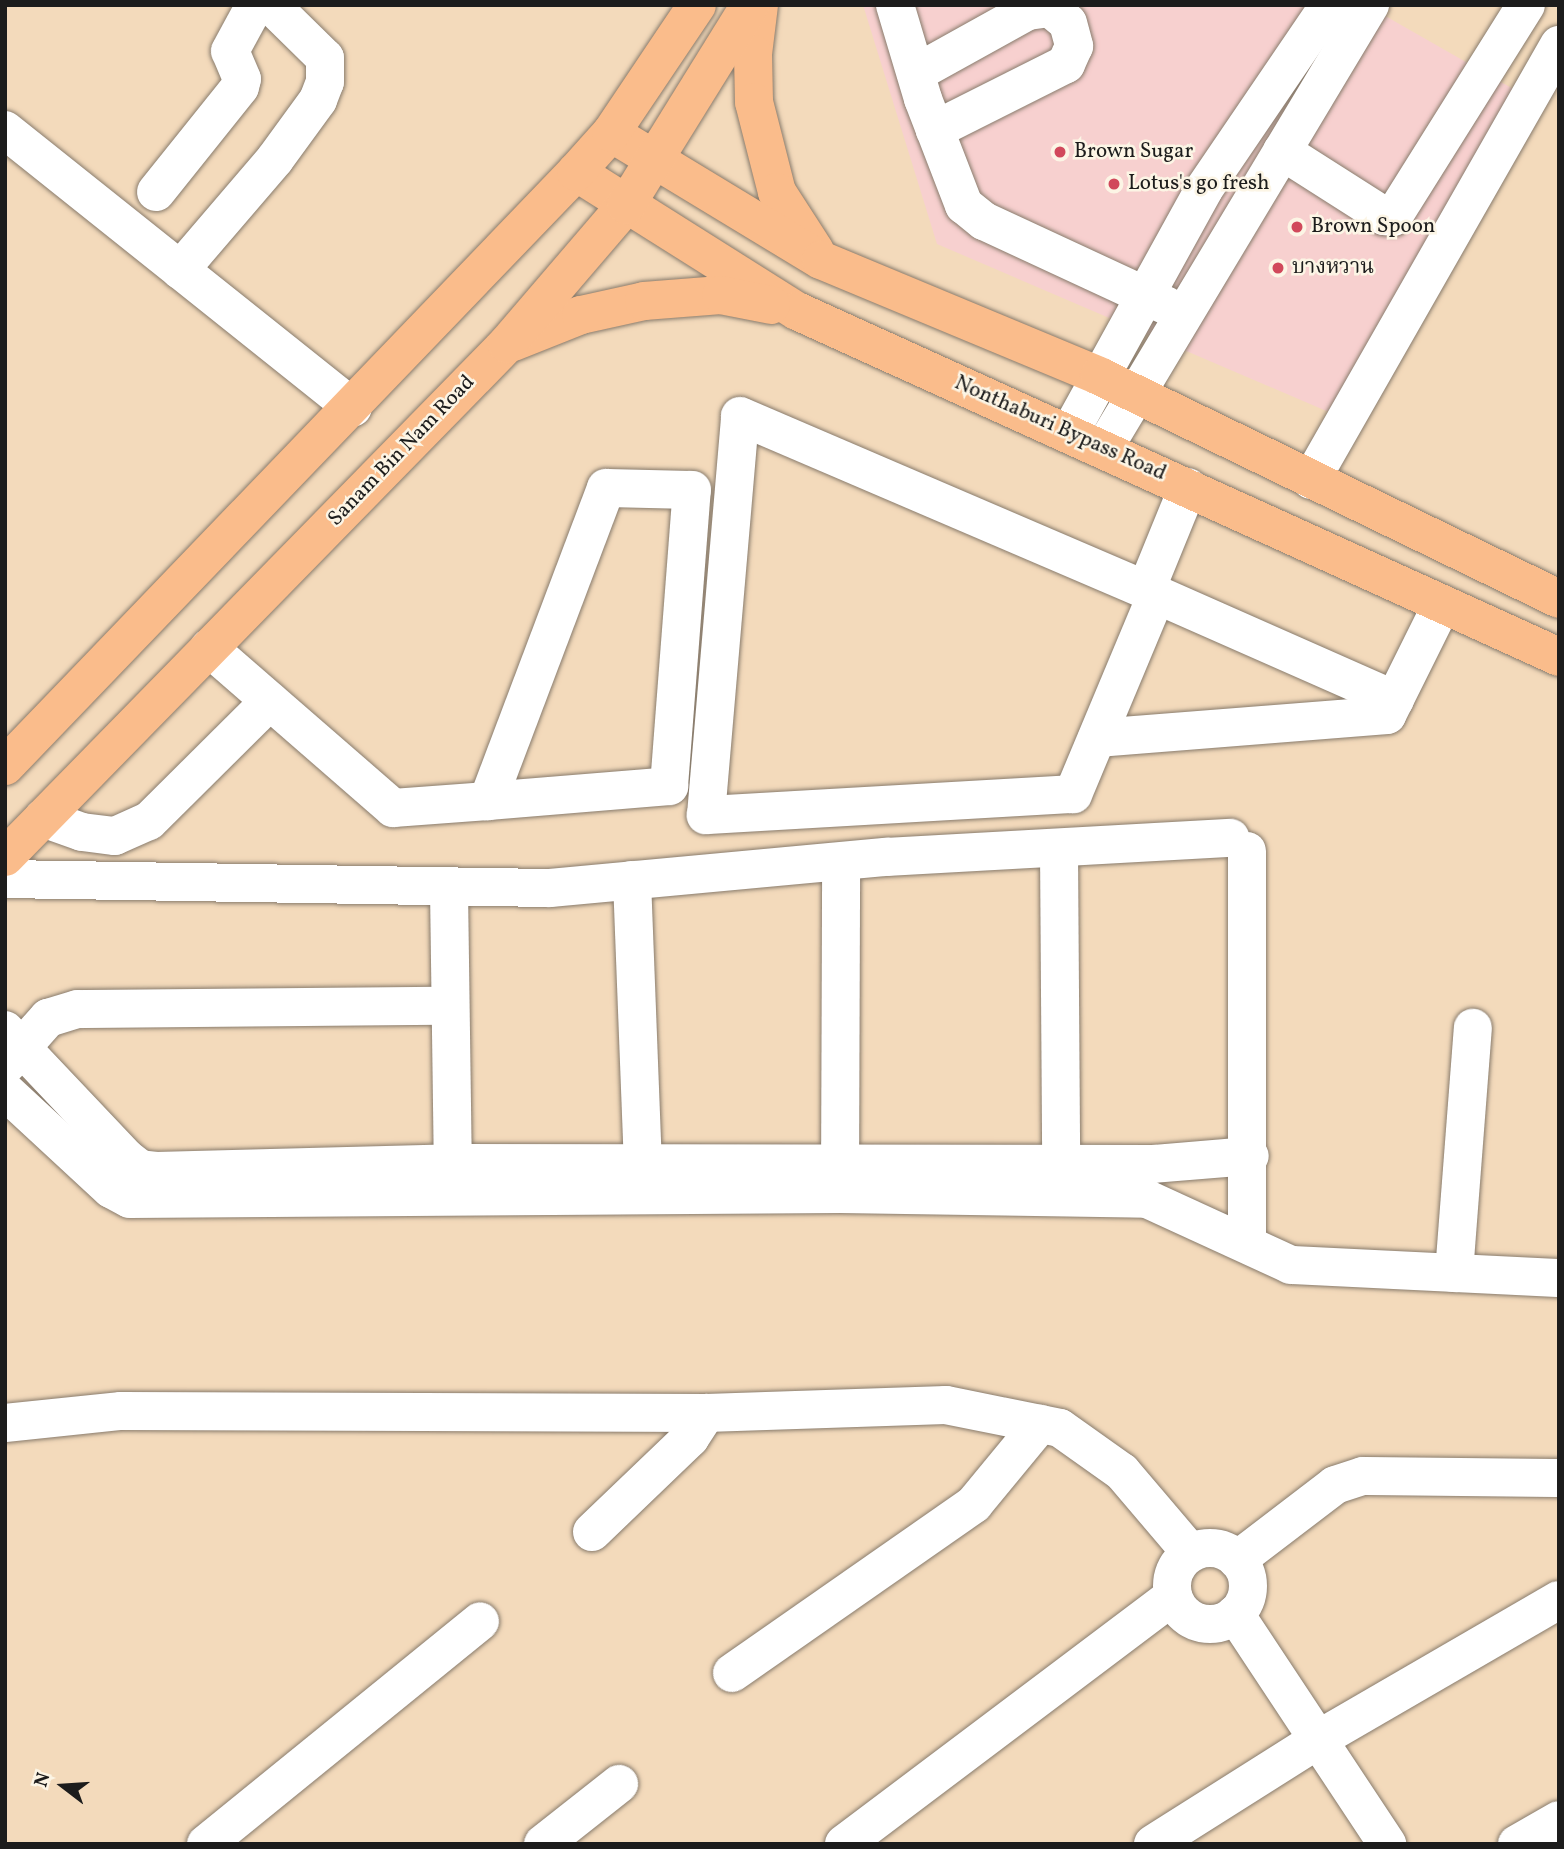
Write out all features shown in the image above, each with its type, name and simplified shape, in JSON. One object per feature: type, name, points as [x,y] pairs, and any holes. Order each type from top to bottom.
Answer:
[{"type":"main road","points":[[5,766],[353,408],[576,172],[611,133],[697,5]]},
{"type":"main road","name":"Sanam Bin Nam Road","points":[[5,857],[507,344],[626,205],[656,162],[750,5]]},
{"type":"main road","points":[[759,5],[753,54],[754,102],[777,192],[821,260]]},
{"type":"main road","points":[[611,133],[821,260],[1100,376],[1559,599]]},
{"type":"main road","name":"Nonthaburi Bypass Road","points":[[576,172],[797,311],[1087,440],[1559,657]]},
{"type":"main road","points":[[507,344],[581,315],[644,301],[720,295],[797,311]]},
{"type":"street","points":[[156,192],[240,87],[242,79],[230,51],[255,5]]},
{"type":"street","points":[[180,270],[275,159],[318,100],[325,82],[325,58],[271,5]]},
{"type":"street","points":[[895,5],[935,130],[964,205],[984,221],[1145,294],[1184,316]]},
{"type":"street","points":[[1087,440],[1100,376],[1145,294],[1204,189],[1329,5]]},
{"type":"street","points":[[1087,440],[1136,395],[1370,5]]},
{"type":"street","points":[[1282,151],[1384,215],[1393,217],[1526,5]]},
{"type":"street","points":[[916,73],[1028,11],[1050,8],[1069,23],[1074,46],[1066,64],[935,130]]},
{"type":"street","points":[[1311,480],[1559,45]]},
{"type":"street","points":[[5,130],[353,408]]},
{"type":"street","points":[[1188,487],[1151,593],[1097,738],[1073,794],[706,814],[740,416],[1151,593],[1395,699]]},
{"type":"street","points":[[209,648],[393,808],[488,801],[668,786],[692,490],[606,488],[488,801]]},
{"type":"street","points":[[1097,738],[1387,715],[1442,604]]},
{"type":"street","points":[[43,818],[82,832],[115,836],[149,821],[270,701]]},
{"type":"street","points":[[5,879],[449,889],[550,888],[841,862],[1059,849],[1239,845],[1250,1156],[1247,1244]]},
{"type":"street","points":[[1059,849],[1061,1163]]},
{"type":"street","points":[[841,862],[841,1178]]},
{"type":"street","points":[[632,880],[643,1163]]},
{"type":"street","points":[[449,889],[453,1163]]},
{"type":"street","points":[[135,1184],[11,1047],[48,1017],[78,1009],[450,1006]]},
{"type":"street","points":[[1454,1273],[1473,1028]]},
{"type":"street","points":[[5,1091],[111,1189],[135,1184],[841,1178],[1150,1182],[1250,1156]]},
{"type":"street","points":[[363,1182],[453,1163],[643,1163],[841,1178],[1061,1163],[1150,1182],[1247,1244],[1291,1265],[1559,1278]]},
{"type":"street","points":[[5,1423],[121,1411],[706,1413],[946,1405],[1060,1428],[1122,1472],[1191,1553]]},
{"type":"street","points":[[592,1532],[690,1438],[706,1413]]},
{"type":"street","points":[[732,1673],[974,1504],[1040,1424]]},
{"type":"street","points":[[1237,1560],[1335,1485],[1363,1476],[1559,1478]]},
{"type":"street","points":[[1216,1548],[1237,1560],[1247,1581],[1247,1593],[1235,1614],[1222,1622],[1199,1622],[1180,1609],[1173,1596],[1175,1572],[1191,1553],[1216,1548]]},
{"type":"street","points":[[844,1844],[1173,1596]]},
{"type":"street","points":[[1153,1844],[1318,1739],[1559,1600]]},
{"type":"street","points":[[1235,1614],[1387,1844]]},
{"type":"street","points":[[206,1844],[480,1621]]},
{"type":"street","points":[[542,1844],[620,1784]]},
{"type":"street","points":[[1517,1844],[1559,1821]]},
{"type":"shaded area","points":[[863,5],[1366,5],[1529,98],[1345,419],[937,244]]},
{"type":"place","name":"Brown Sugar","points":[[1060,152]]},
{"type":"place","name":"Lotus's go fresh","points":[[1114,184]]},
{"type":"place","name":"Brown Spoon","points":[[1297,227]]},
{"type":"place","name":"บางหวาน","points":[[1278,268]]}]
